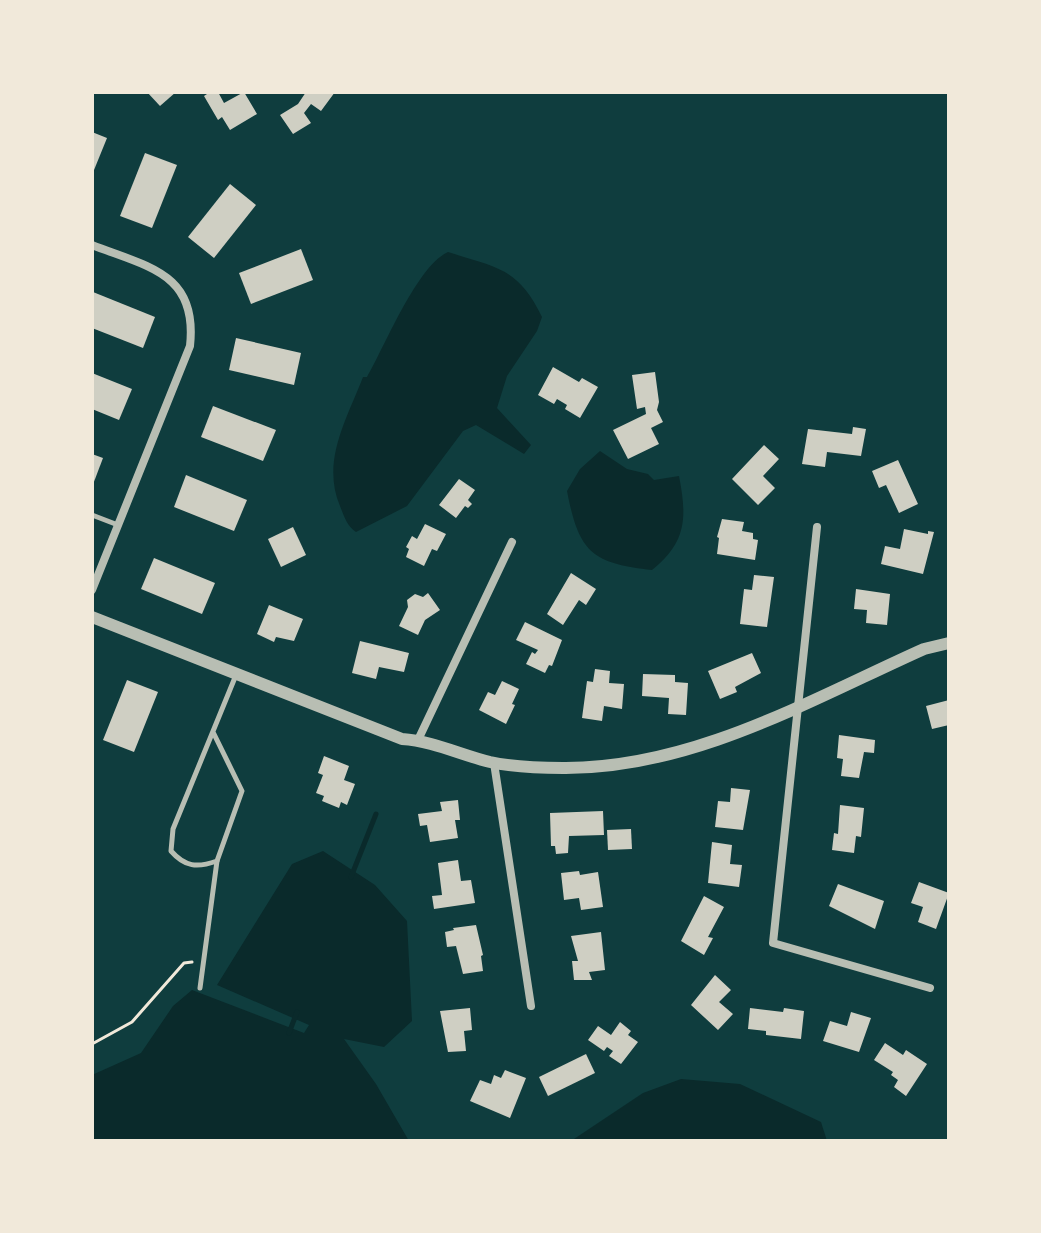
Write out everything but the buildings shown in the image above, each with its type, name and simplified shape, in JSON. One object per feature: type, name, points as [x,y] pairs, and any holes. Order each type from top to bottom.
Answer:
[{"type":"street","points":[[92,245],[157,271],[175,284],[188,302],[192,325],[190,346],[92,590]]},
{"type":"street","points":[[817,527],[773,943],[930,988]]},
{"type":"street","points":[[418,740],[512,542]]},
{"type":"street","points":[[92,617],[402,739],[418,740],[494,763],[565,768],[643,761],[712,742],[924,649],[949,643]]},
{"type":"street","points":[[494,763],[531,1006]]},
{"type":"lane","points":[[92,515],[118,525]]},
{"type":"lane","points":[[217,861],[200,867],[181,862],[171,851],[173,829],[236,674]]},
{"type":"lane","points":[[200,988],[217,861],[242,791],[213,732]]},
{"type":"path","points":[[92,1044],[132,1022],[184,963],[204,960]]},
{"type":"water","points":[[448,252],[493,266],[515,279],[542,317],[537,331],[507,376],[497,408],[531,445],[524,454],[476,425],[463,431],[407,506],[356,532],[346,520],[335,489],[333,473],[338,440],[363,377],[367,377],[413,290],[436,260]]},
{"type":"water","points":[[600,451],[627,469],[648,474],[654,480],[679,476],[682,528],[672,549],[652,570],[602,558],[583,541],[577,529],[567,491],[580,469]]},
{"type":"water","points":[[323,851],[375,885],[407,921],[412,1021],[384,1047],[344,1039],[376,1084],[409,1141],[92,1141],[92,1075],[141,1053],[173,1006],[192,990],[304,1033],[309,1025],[217,985],[292,864]]},
{"type":"water","points":[[681,1079],[740,1084],[821,1122],[827,1141],[571,1141],[643,1093]]},
{"type":"waterway","points":[[351,877],[376,814]]},
{"type":"waterway","points":[[289,1033],[297,1012]]}]
